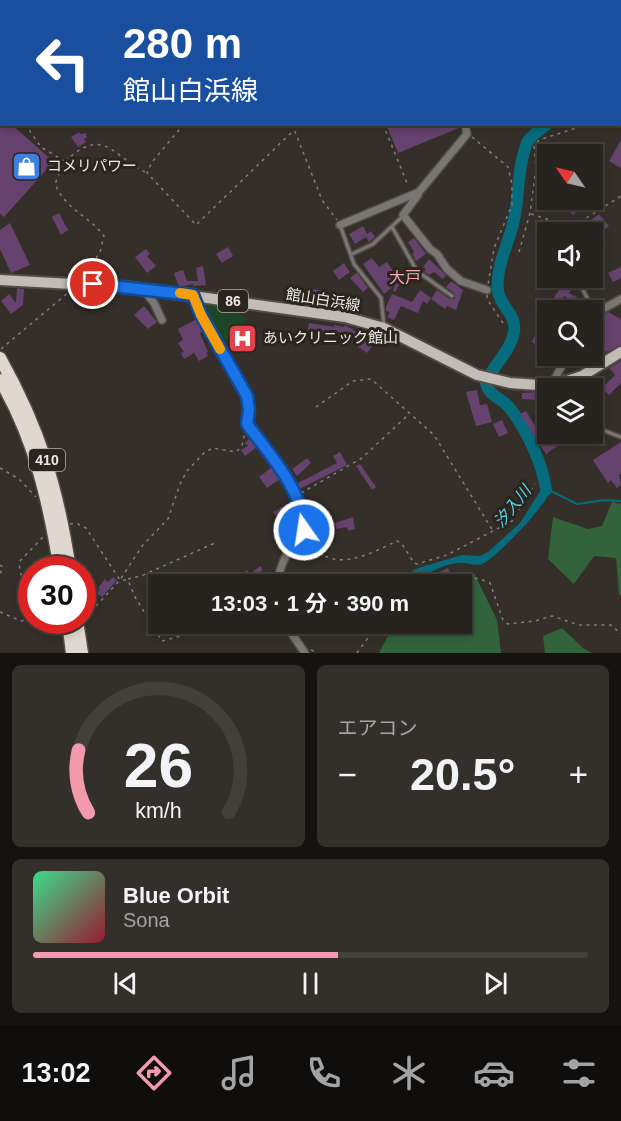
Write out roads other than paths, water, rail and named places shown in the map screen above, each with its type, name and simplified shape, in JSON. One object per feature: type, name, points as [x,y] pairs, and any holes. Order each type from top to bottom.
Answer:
[{"type":"highway","name":"410","points":[[0,358],[23,401],[42,447],[55,489],[60,556]]},
{"type":"highway","name":"410","points":[[0,380],[15,407],[34,454],[66,556]]},
{"type":"highway","points":[[70,634],[72,653]]},
{"type":"highway","points":[[79,634],[82,653]]},
{"type":"main road","name":"館山白浜線","points":[[0,280],[142,288],[345,317],[384,328],[477,375],[510,383],[537,385]]},
{"type":"main road","name":"館山白浜線","points":[[575,378],[621,352]]},
{"type":"street","points":[[465,126],[467,134],[403,215],[447,269],[461,281],[487,290]]},
{"type":"street","points":[[340,225],[419,192]]},
{"type":"street","points":[[142,288],[154,303],[162,320]]},
{"type":"street","points":[[193,295],[201,315],[247,396],[249,410],[247,424],[277,464],[295,496],[304,521],[302,538],[287,554],[280,574]]},
{"type":"street","points":[[603,309],[621,299]]},
{"type":"street","points":[[292,634],[304,651]]},
{"type":"lane","points":[[352,254],[373,244],[403,215]]},
{"type":"lane","points":[[340,225],[354,264],[381,298],[384,328]]},
{"type":"lane","points":[[392,227],[417,271],[452,296]]},
{"type":"lane","points":[[603,430],[621,437]]},
{"type":"water","points":[[542,475],[549,488],[546,498],[521,530],[484,563],[474,565],[460,563],[448,565],[426,574],[407,574],[418,568],[462,555],[480,556],[488,552],[520,523],[542,488]]},
{"type":"waterway","name":"汐入川","points":[[544,126],[533,135],[524,151],[515,215],[499,272],[499,297],[511,315],[514,332],[509,346],[486,383],[492,393],[508,406],[527,435],[537,457],[546,490]]},
{"type":"waterway","points":[[547,489],[577,504],[604,500],[621,501]]},
{"type":"place","name":"コメリパワー","points":[[26,166]]},
{"type":"place","name":"あいクリニック館山","points":[[242,338]]},
{"type":"district","name":"大戸","points":[[405,277]]}]
